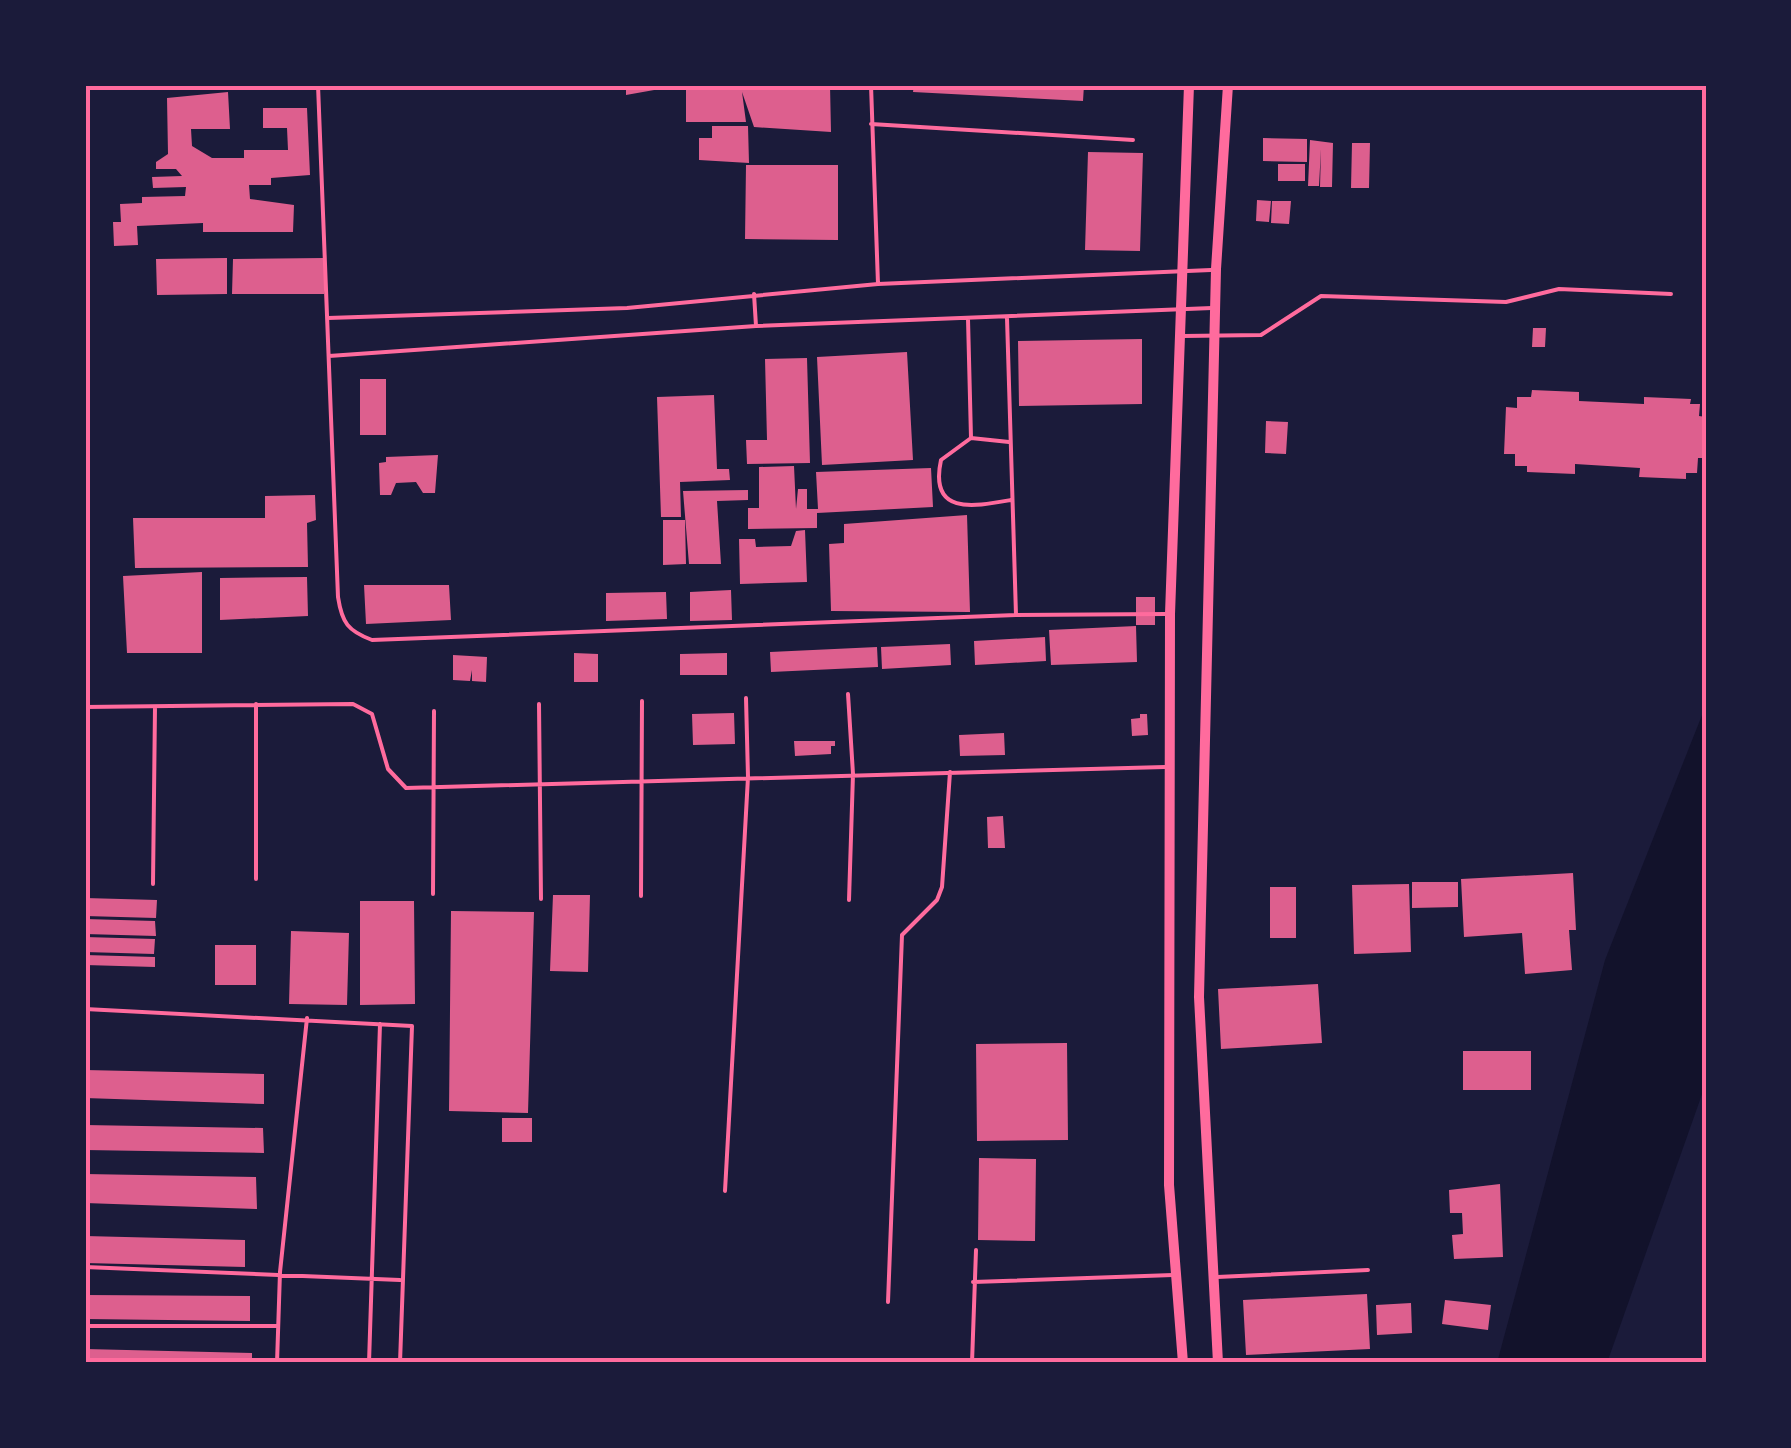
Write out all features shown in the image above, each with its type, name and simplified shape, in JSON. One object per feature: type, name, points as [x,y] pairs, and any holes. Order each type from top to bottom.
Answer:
[{"type":"main road","points":[[1183,1363],[1169,1185],[1170,614],[1179,271],[1189,85]]},
{"type":"main road","points":[[1218,1363],[1200,998],[1216,270],[1228,85]]},
{"type":"lane","points":[[318,85],[338,598],[342,620],[351,632],[372,640],[1016,615],[1170,614]]},
{"type":"lane","points":[[870,85],[878,284]]},
{"type":"lane","points":[[871,124],[1133,140]]},
{"type":"lane","points":[[328,318],[627,308],[878,284],[1216,270]]},
{"type":"lane","points":[[1178,336],[1261,335],[1321,296],[1506,302],[1558,289],[1671,294]]},
{"type":"lane","points":[[754,294],[756,326]]},
{"type":"lane","points":[[329,356],[756,326],[1217,308]]},
{"type":"lane","points":[[1008,318],[1016,615]]},
{"type":"lane","points":[[968,320],[971,438]]},
{"type":"lane","points":[[1009,442],[971,438],[941,460],[942,494],[963,504],[1011,500]]},
{"type":"lane","points":[[848,694],[853,774],[849,900]]},
{"type":"lane","points":[[725,1191],[748,777],[746,698]]},
{"type":"lane","points":[[642,701],[642,896]]},
{"type":"lane","points":[[85,707],[256,702],[365,707],[372,714],[394,780],[406,788],[1170,767]]},
{"type":"lane","points":[[256,702],[256,879]]},
{"type":"lane","points":[[539,704],[541,899]]},
{"type":"lane","points":[[153,884],[155,706]]},
{"type":"lane","points":[[433,894],[434,710]]},
{"type":"lane","points":[[888,1302],[901,946],[909,924],[937,900],[942,886],[950,772]]},
{"type":"lane","points":[[85,1008],[412,1026],[400,1363]]},
{"type":"lane","points":[[276,1363],[280,1272],[307,1018]]},
{"type":"lane","points":[[370,1363],[380,1024]]},
{"type":"lane","points":[[972,1363],[976,1250]]},
{"type":"lane","points":[[85,1267],[402,1280]]},
{"type":"lane","points":[[1212,1277],[1368,1270]]},
{"type":"lane","points":[[973,1282],[1176,1274]]},
{"type":"lane","points":[[85,1326],[278,1326]]},
{"type":"shaded area","points":[[1706,705],[1706,1083],[1607,1363],[1497,1363],[1605,960]]},
{"type":"building","points":[[626,85],[671,85],[671,87],[626,95]]},
{"type":"building","points":[[686,85],[830,85],[831,132],[754,127],[742,92],[746,122],[686,122]]},
{"type":"building","points":[[914,85],[1084,85],[1083,101],[913,92]]},
{"type":"building","points":[[228,92],[230,129],[191,129],[192,146],[212,158],[244,158],[244,150],[288,150],[287,128],[263,128],[263,108],[307,108],[310,175],[271,178],[271,185],[249,185],[250,199],[294,205],[293,232],[203,232],[203,223],[137,226],[138,245],[114,246],[113,222],[121,222],[120,204],[142,203],[142,197],[185,196],[186,187],[153,188],[152,177],[182,176],[176,169],[156,169],[156,162],[168,154],[167,98]]},
{"type":"building","points":[[712,126],[748,126],[749,163],[699,160],[699,138],[712,138]]},
{"type":"building","points":[[1263,138],[1307,139],[1307,162],[1263,161]]},
{"type":"building","points":[[1310,140],[1333,143],[1332,187],[1320,187],[1321,149],[1319,186],[1308,186]]},
{"type":"building","points":[[1352,143],[1370,143],[1369,188],[1351,188]]},
{"type":"building","points":[[1088,152],[1143,153],[1140,251],[1085,250]]},
{"type":"building","points":[[1278,164],[1305,164],[1305,181],[1278,181]]},
{"type":"building","points":[[746,165],[838,165],[838,240],[745,239]]},
{"type":"building","points":[[85,179],[90,179],[88,233],[85,233]]},
{"type":"building","points":[[1257,200],[1271,201],[1269,222],[1256,221]]},
{"type":"building","points":[[1272,201],[1291,201],[1289,224],[1271,223]]},
{"type":"building","points":[[227,258],[227,294],[157,295],[156,259]]},
{"type":"building","points":[[324,258],[324,294],[232,294],[233,259]]},
{"type":"building","points":[[1533,328],[1546,328],[1545,347],[1532,347]]},
{"type":"building","points":[[1142,339],[1142,404],[1019,406],[1018,341]]},
{"type":"building","points":[[907,352],[913,460],[822,465],[817,357]]},
{"type":"building","points":[[807,358],[810,463],[747,464],[746,440],[767,440],[765,359]]},
{"type":"building","points":[[360,379],[386,379],[386,435],[360,435]]},
{"type":"building","points":[[1532,390],[1579,392],[1579,401],[1644,404],[1644,397],[1691,399],[1690,404],[1700,404],[1699,416],[1706,417],[1706,458],[1698,458],[1697,473],[1686,473],[1686,479],[1639,477],[1640,468],[1575,464],[1575,474],[1527,472],[1527,466],[1515,466],[1515,454],[1504,454],[1506,407],[1517,408],[1517,397],[1531,397]]},
{"type":"building","points":[[714,395],[717,469],[729,469],[730,480],[680,482],[681,517],[661,517],[657,397]]},
{"type":"building","points":[[1266,421],[1288,422],[1286,454],[1265,453]]},
{"type":"building","points":[[438,455],[435,493],[423,493],[416,482],[396,483],[391,495],[380,495],[379,463],[386,462],[386,457]]},
{"type":"building","points":[[794,466],[796,509],[798,489],[807,489],[807,509],[818,509],[816,472],[931,468],[933,507],[817,513],[817,528],[748,529],[748,508],[759,508],[759,467]]},
{"type":"building","points":[[748,490],[748,500],[717,501],[721,564],[689,564],[683,491]]},
{"type":"building","points":[[315,495],[316,520],[307,523],[308,567],[135,568],[133,518],[265,518],[265,496]]},
{"type":"building","points":[[967,515],[970,612],[831,611],[829,544],[844,543],[844,524]]},
{"type":"building","points":[[663,520],[685,520],[686,564],[663,565]]},
{"type":"building","points":[[805,530],[807,582],[740,584],[739,539],[755,539],[756,547],[791,546],[796,531]]},
{"type":"building","points":[[202,572],[202,653],[127,653],[123,576]]},
{"type":"building","points":[[307,577],[308,616],[220,620],[220,578]]},
{"type":"building","points":[[364,585],[449,585],[451,620],[366,624]]},
{"type":"building","points":[[731,590],[732,620],[690,621],[690,592]]},
{"type":"building","points":[[666,592],[667,619],[606,621],[606,593]]},
{"type":"building","points":[[1136,597],[1155,597],[1155,625],[1136,625]]},
{"type":"building","points":[[1136,626],[1137,662],[1051,665],[1049,630]]},
{"type":"building","points":[[1045,637],[1046,661],[975,665],[974,641]]},
{"type":"building","points":[[950,644],[951,665],[882,669],[881,647]]},
{"type":"building","points":[[877,647],[878,667],[771,672],[770,652]]},
{"type":"building","points":[[574,653],[598,654],[598,682],[574,682]]},
{"type":"building","points":[[727,653],[727,675],[680,675],[680,654]]},
{"type":"building","points":[[453,655],[487,657],[486,682],[472,681],[472,670],[470,681],[453,680]]},
{"type":"building","points":[[734,713],[735,744],[693,745],[692,714]]},
{"type":"building","points":[[1140,714],[1147,714],[1148,735],[1132,736],[1131,719],[1140,718]]},
{"type":"building","points":[[1004,733],[1005,755],[960,756],[959,735]]},
{"type":"building","points":[[794,741],[835,741],[835,746],[831,746],[831,754],[795,756]]},
{"type":"building","points":[[1003,816],[1005,848],[988,848],[987,817]]},
{"type":"building","points":[[1573,873],[1576,930],[1569,930],[1572,970],[1525,974],[1522,933],[1464,937],[1461,879]]},
{"type":"building","points":[[1412,882],[1458,882],[1458,907],[1412,908]]},
{"type":"building","points":[[1409,884],[1411,952],[1354,954],[1352,885]]},
{"type":"building","points":[[1270,887],[1296,887],[1296,938],[1270,938]]},
{"type":"building","points":[[553,895],[590,895],[588,972],[550,971]]},
{"type":"building","points":[[85,898],[157,900],[156,918],[85,916]]},
{"type":"building","points":[[360,901],[414,901],[415,1004],[360,1005]]},
{"type":"building","points":[[451,911],[534,912],[528,1113],[449,1111]]},
{"type":"building","points":[[85,919],[155,921],[156,936],[85,934]]},
{"type":"building","points":[[291,931],[349,933],[347,1005],[289,1004]]},
{"type":"building","points":[[85,937],[155,939],[154,954],[85,952]]},
{"type":"building","points":[[215,945],[256,945],[256,985],[215,985]]},
{"type":"building","points":[[85,955],[155,957],[155,967],[85,965]]},
{"type":"building","points":[[1318,984],[1322,1043],[1221,1049],[1218,989]]},
{"type":"building","points":[[1067,1043],[1068,1140],[977,1141],[976,1044]]},
{"type":"building","points":[[1463,1051],[1531,1051],[1531,1090],[1463,1090]]},
{"type":"building","points":[[85,1070],[264,1074],[264,1104],[85,1098]]},
{"type":"building","points":[[502,1118],[532,1118],[532,1142],[502,1142]]},
{"type":"building","points":[[85,1125],[263,1128],[264,1153],[85,1150]]},
{"type":"building","points":[[979,1158],[1036,1159],[1035,1241],[978,1240]]},
{"type":"building","points":[[85,1174],[256,1177],[257,1209],[85,1203]]},
{"type":"building","points":[[1500,1184],[1503,1257],[1454,1259],[1452,1235],[1463,1234],[1462,1213],[1450,1213],[1449,1190]]},
{"type":"building","points":[[85,1236],[245,1240],[245,1267],[85,1263]]},
{"type":"building","points":[[1367,1294],[1370,1349],[1246,1355],[1243,1300]]},
{"type":"building","points":[[85,1295],[250,1296],[250,1321],[85,1319]]},
{"type":"building","points":[[1445,1300],[1491,1305],[1488,1330],[1442,1324]]},
{"type":"building","points":[[1411,1303],[1412,1333],[1377,1335],[1376,1305]]},
{"type":"building","points":[[85,1349],[252,1353],[252,1363],[85,1363]]}]
